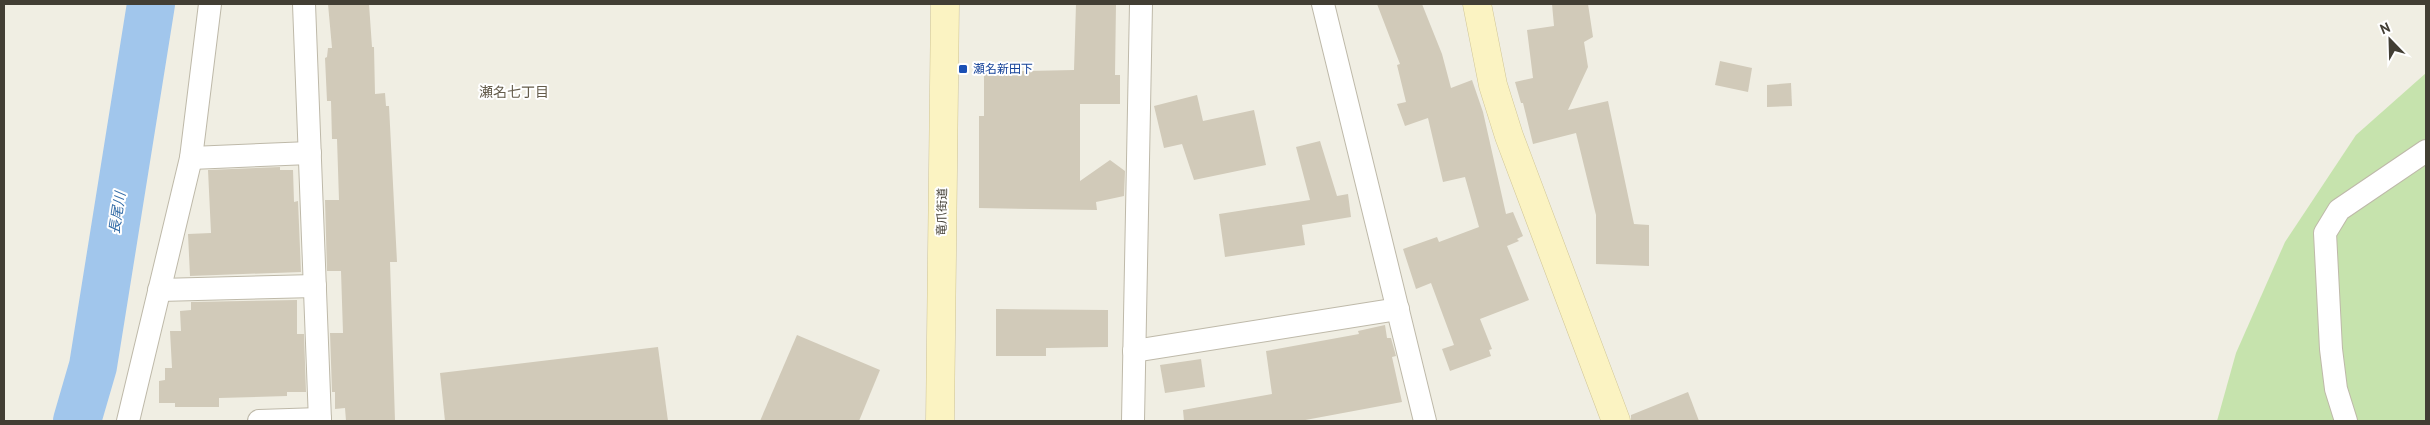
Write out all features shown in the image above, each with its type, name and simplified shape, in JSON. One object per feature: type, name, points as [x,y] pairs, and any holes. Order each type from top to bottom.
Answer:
[{"type":"street","points":[[128,421],[192,158],[210,4]]},
{"type":"street","points":[[259,421],[320,420],[304,4]]},
{"type":"street","name":"竜爪街道","points":[[940,421],[945,4]]},
{"type":"street","points":[[1133,421],[1141,4]]},
{"type":"street","points":[[1323,4],[1425,421]]},
{"type":"street","points":[[1477,4],[1493,85],[1509,136],[1616,421]]},
{"type":"street","points":[[2346,421],[2336,389],[2331,349],[2325,233],[2339,210],[2426,152]]},
{"type":"street","points":[[192,158],[310,153]]},
{"type":"street","points":[[160,290],[315,286]]},
{"type":"street","points":[[1134,351],[1398,309]]},
{"type":"green space","points":[[2426,73],[2426,421],[2217,421],[2236,353],[2285,242],[2356,135]]},
{"type":"building","points":[[328,4],[369,4],[372,47],[374,47],[375,94],[385,93],[386,106],[389,106],[397,262],[390,262],[395,421],[346,421],[345,408],[335,409],[335,392],[332,392],[330,333],[343,333],[341,271],[327,271],[325,200],[339,200],[337,139],[332,139],[331,101],[327,101],[325,58],[327,57],[328,48],[332,48]]},
{"type":"building","points":[[1076,4],[1116,4],[1115,75],[1120,75],[1120,104],[1080,104],[1080,181],[1110,160],[1125,171],[1124,196],[1096,202],[1097,210],[979,208],[979,116],[984,116],[984,72],[1074,70]]},
{"type":"building","points":[[1377,4],[1422,4],[1442,54],[1451,88],[1472,80],[1483,112],[1506,214],[1513,212],[1523,236],[1517,239],[1519,241],[1507,246],[1529,300],[1480,319],[1492,349],[1489,350],[1491,356],[1450,371],[1442,349],[1454,345],[1431,283],[1416,289],[1403,249],[1437,237],[1439,242],[1479,227],[1465,177],[1443,182],[1428,118],[1405,126],[1397,104],[1406,102],[1397,65],[1400,64]]},
{"type":"building","points":[[1552,4],[1588,4],[1593,37],[1584,42],[1588,67],[1568,110],[1608,101],[1634,224],[1649,225],[1649,266],[1596,264],[1596,215],[1576,133],[1533,144],[1523,103],[1521,103],[1515,82],[1533,78],[1527,30],[1554,26]]},
{"type":"building","points":[[1720,61],[1752,68],[1748,92],[1715,85]]},
{"type":"building","points":[[1791,83],[1792,106],[1767,107],[1767,85]]},
{"type":"building","points":[[1197,95],[1203,121],[1254,110],[1266,165],[1194,180],[1182,144],[1164,148],[1154,106]]},
{"type":"building","points":[[1320,141],[1337,196],[1348,194],[1351,217],[1302,225],[1305,245],[1225,257],[1219,214],[1310,200],[1296,147]]},
{"type":"building","points":[[280,167],[280,170],[293,170],[294,202],[298,201],[301,272],[190,276],[188,234],[211,233],[208,170]]},
{"type":"building","points":[[297,300],[297,334],[304,334],[306,392],[287,392],[287,396],[219,398],[219,407],[175,407],[175,403],[159,403],[159,381],[165,380],[165,368],[172,368],[170,331],[181,331],[180,311],[191,310],[191,302]]},
{"type":"building","points":[[996,309],[1108,310],[1108,347],[1046,348],[1046,356],[996,356]]},
{"type":"building","points":[[1385,325],[1387,338],[1391,338],[1396,356],[1392,357],[1402,402],[1300,421],[1184,421],[1183,410],[1272,394],[1266,351],[1359,334],[1358,331]]},
{"type":"building","points":[[797,335],[880,370],[859,421],[760,421]]},
{"type":"building","points":[[658,347],[668,421],[445,421],[440,373]]},
{"type":"building","points":[[1201,359],[1205,387],[1165,393],[1160,365]]},
{"type":"building","points":[[1688,392],[1699,421],[1631,421],[1631,415]]},
{"type":"waterway","name":"長尾川","points":[[77,421],[93,366],[151,4]]},
{"type":"place","name":"瀬名新田下","points":[[963,69]]},
{"type":"district","name":"瀬名七丁目","points":[[514,92]]}]
